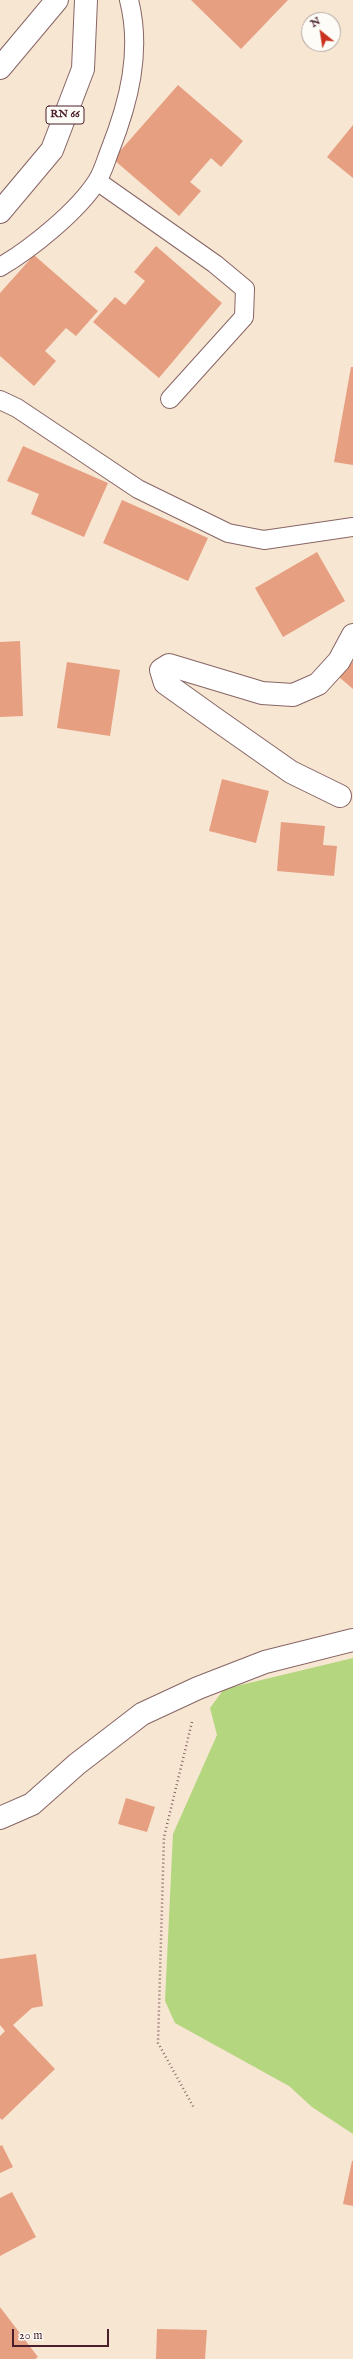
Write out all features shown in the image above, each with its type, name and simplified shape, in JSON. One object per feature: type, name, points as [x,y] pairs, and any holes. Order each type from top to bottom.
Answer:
[{"type":"street","points":[[0,68],[57,0]]},
{"type":"street","name":"RN 66","points":[[0,212],[52,150],[83,69],[86,0]]},
{"type":"street","points":[[340,796],[291,772],[214,718],[165,683],[161,670],[168,665],[262,693],[293,695],[318,684],[340,661],[353,635]]},
{"type":"street","points":[[0,1818],[32,1804],[77,1764],[142,1714],[205,1685],[265,1662],[353,1640]]},
{"type":"lane","points":[[0,266],[62,222],[98,181],[120,124],[134,71],[133,17],[129,0]]},
{"type":"lane","points":[[98,181],[216,264],[246,290],[244,317],[170,399]]},
{"type":"lane","points":[[0,400],[17,408],[138,489],[228,533],[264,540],[353,527]]},
{"type":"path","points":[[194,2108],[158,2043],[164,1837],[193,1719],[205,1685]]},
{"type":"green space","points":[[353,1658],[353,2134],[312,2107],[289,2086],[175,2023],[165,2001],[173,1834],[217,1735],[210,1708],[224,1689]]},
{"type":"building","points":[[191,0],[288,0],[241,49]]},
{"type":"building","points":[[178,85],[243,141],[221,167],[211,158],[190,182],[201,191],[179,216],[113,159]]},
{"type":"building","points":[[353,125],[353,178],[327,157]]},
{"type":"building","points":[[156,246],[222,303],[159,378],[93,322],[115,297],[125,305],[145,281],[134,272]]},
{"type":"building","points":[[34,255],[98,311],[76,336],[66,328],[45,351],[56,361],[34,386],[0,356],[0,293]]},
{"type":"building","points":[[351,367],[353,367],[353,465],[334,462]]},
{"type":"building","points":[[23,446],[108,483],[84,537],[31,514],[39,494],[7,481]]},
{"type":"building","points":[[122,500],[208,538],[188,581],[103,543]]},
{"type":"building","points":[[317,552],[345,601],[283,637],[255,588]]},
{"type":"building","points":[[20,641],[23,716],[0,717],[0,642]]},
{"type":"building","points":[[353,661],[353,689],[339,677]]},
{"type":"building","points":[[67,662],[120,670],[110,736],[57,728]]},
{"type":"building","points":[[222,779],[269,791],[256,843],[209,831]]},
{"type":"building","points":[[281,822],[325,826],[323,845],[337,846],[334,876],[277,871]]},
{"type":"building","points":[[126,1798],[155,1807],[147,1832],[118,1824]]},
{"type":"building","points":[[36,1954],[43,2006],[32,2008],[13,2025],[55,2069],[2,2120],[0,2118],[0,2036],[5,2031],[0,2025],[0,1959]]},
{"type":"building","points":[[2,2145],[13,2167],[0,2173],[0,2146]]},
{"type":"building","points":[[353,2161],[353,2206],[343,2204]]},
{"type":"building","points":[[12,2192],[36,2237],[0,2256],[0,2198]]},
{"type":"building","points":[[0,2307],[38,2357],[35,2359],[0,2359]]},
{"type":"building","points":[[157,2329],[207,2330],[205,2359],[156,2359]]}]
